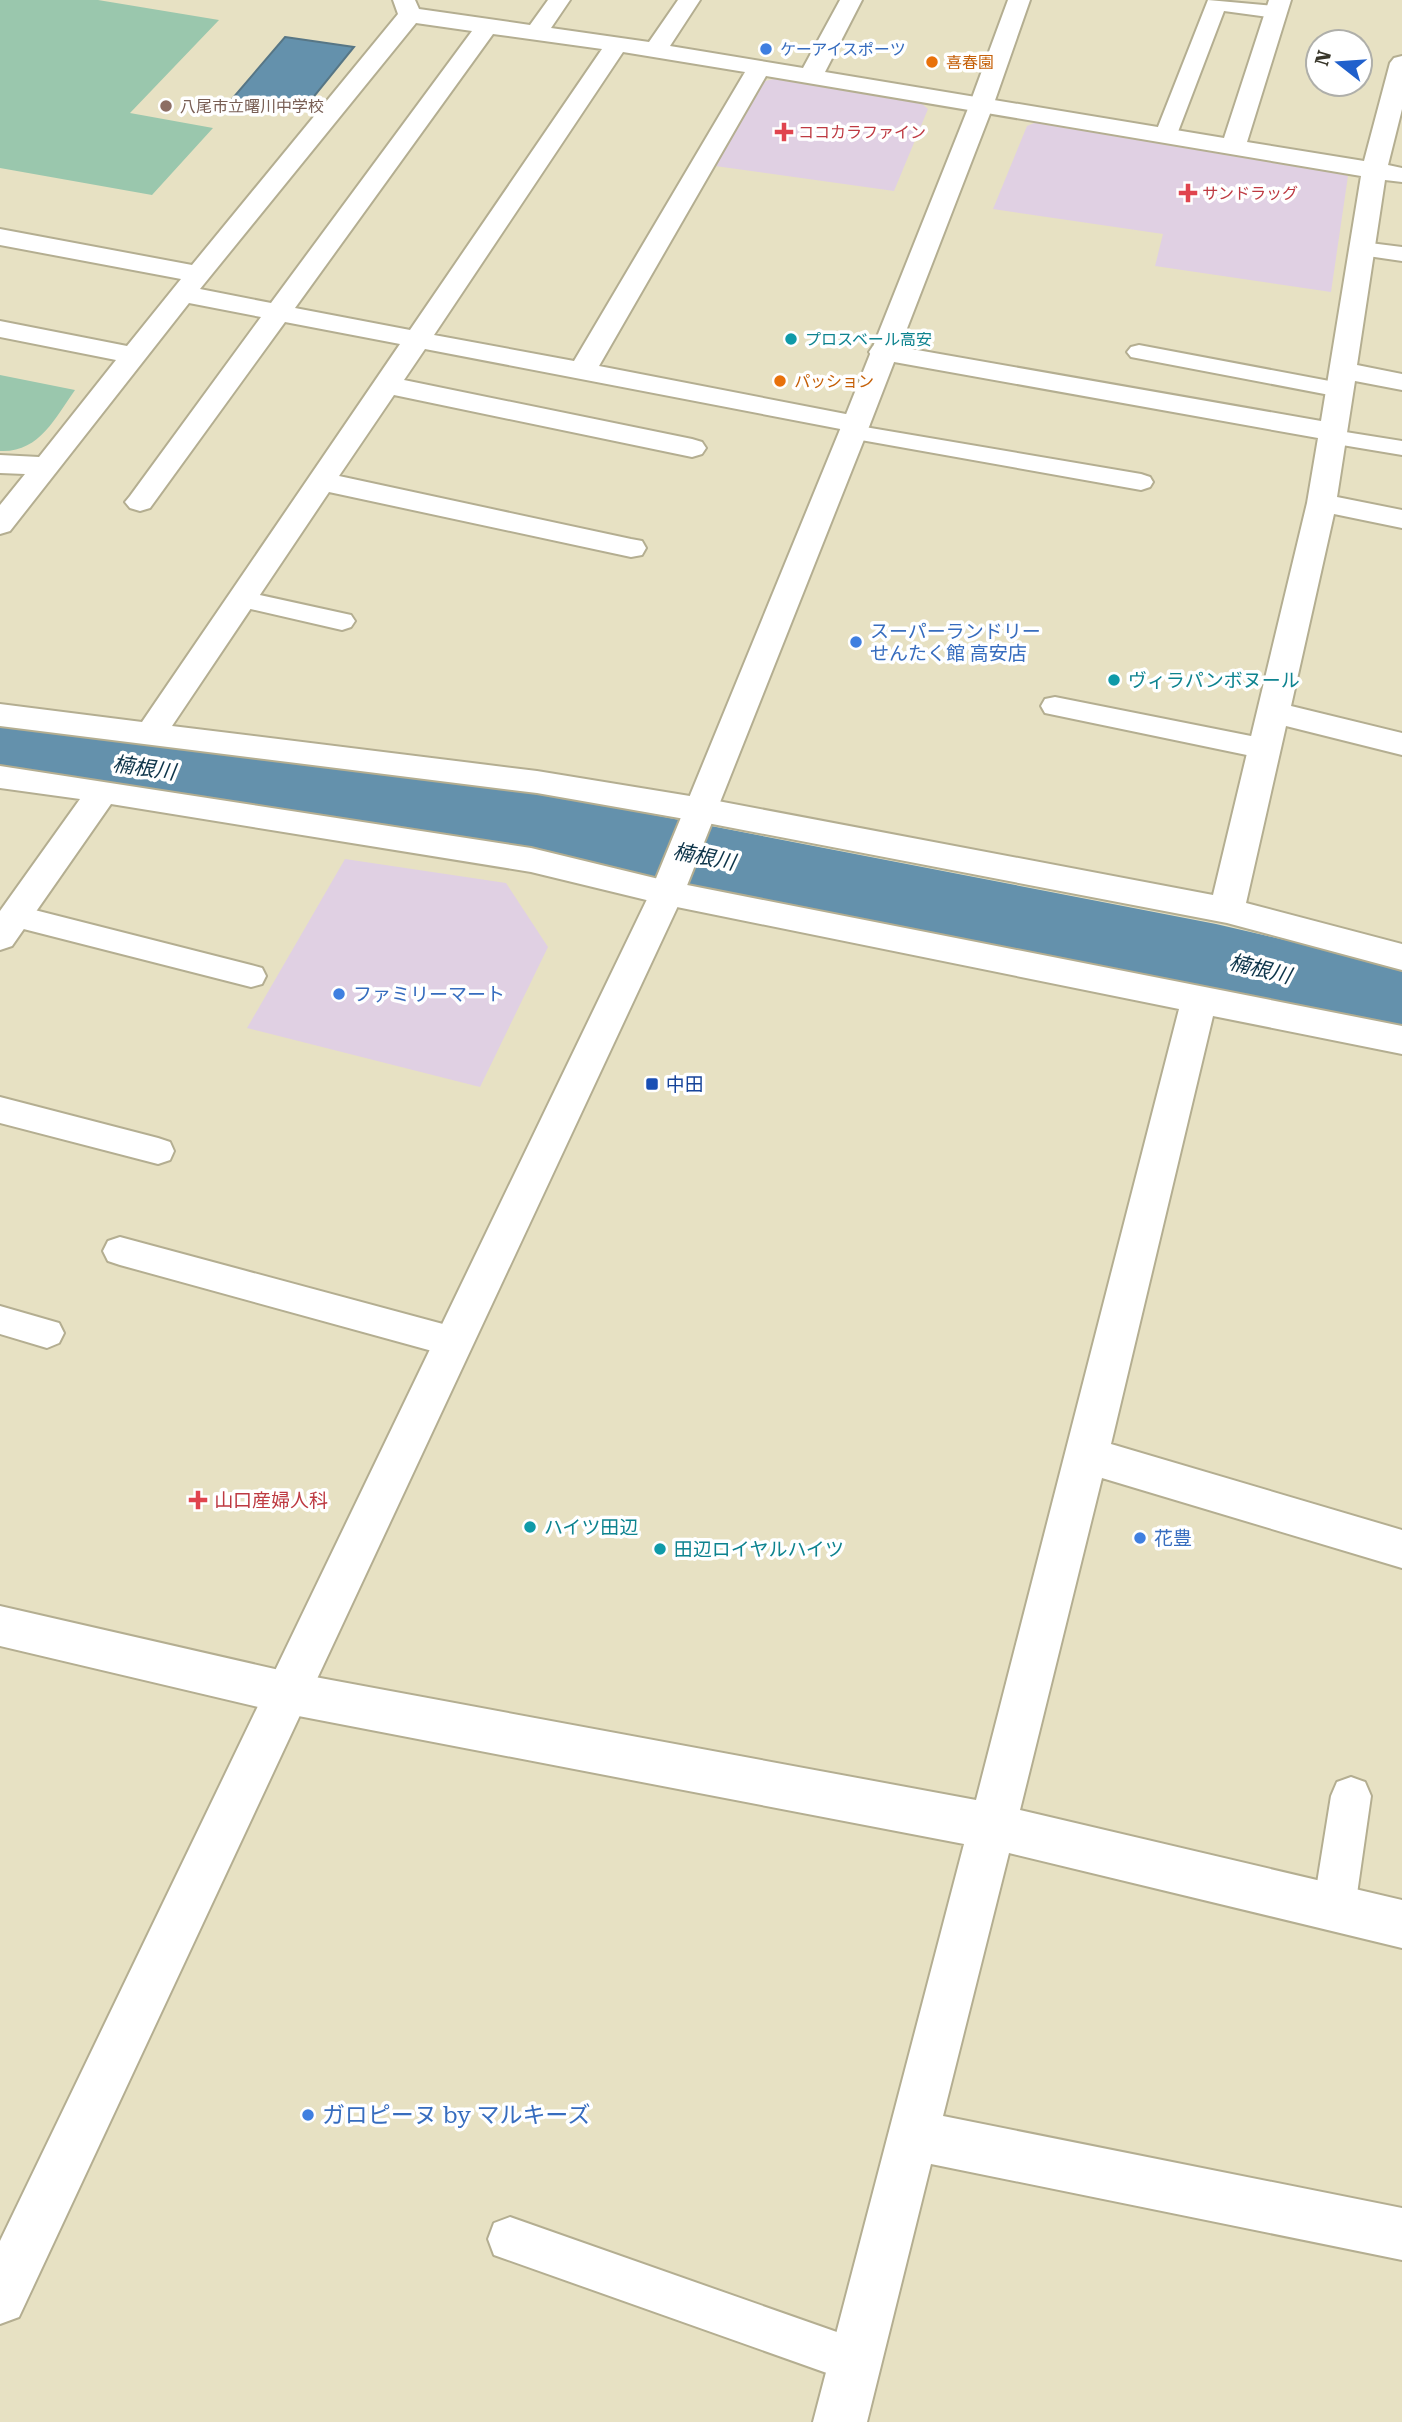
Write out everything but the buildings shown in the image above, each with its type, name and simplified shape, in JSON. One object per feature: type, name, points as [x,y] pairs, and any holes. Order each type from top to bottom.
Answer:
[{"type":"street","points":[[536,33],[559,0]]},
{"type":"street","points":[[656,50],[689,0]]},
{"type":"street","points":[[810,77],[851,0]]},
{"type":"street","points":[[0,2298],[685,851],[981,106],[1019,0]]},
{"type":"street","points":[[1233,148],[1278,6]]},
{"type":"street","points":[[0,526],[407,8],[487,26],[656,50],[1388,173]]},
{"type":"street","points":[[140,502],[487,26]]},
{"type":"street","points":[[151,733],[617,44]]},
{"type":"street","points":[[1227,910],[1322,503],[1362,249],[1388,173],[1402,65]]},
{"type":"street","points":[[582,371],[759,68]]},
{"type":"street","points":[[0,237],[190,284],[278,313],[582,371],[854,428]]},
{"type":"street","points":[[0,329],[133,355]]},
{"type":"street","points":[[883,352],[1333,435]]},
{"type":"street","points":[[1342,381],[1402,382]]},
{"type":"street","points":[[386,385],[692,448]]},
{"type":"street","points":[[0,464],[45,466]]},
{"type":"street","points":[[321,481],[631,548]]},
{"type":"street","points":[[1322,503],[1402,519]]},
{"type":"street","points":[[1275,713],[1402,744]]},
{"type":"street","points":[[0,715],[537,782],[685,851],[1199,999],[1402,1040]]},
{"type":"street","points":[[0,777],[531,860],[685,851],[1227,910],[1402,957]]},
{"type":"street","points":[[8,926],[103,791]]},
{"type":"street","points":[[840,2422],[1087,1455],[1199,999]]},
{"type":"street","points":[[1087,1455],[1402,1549]]},
{"type":"street","points":[[0,1626],[288,1693],[992,1826],[1402,1924]]},
{"type":"street","points":[[913,2135],[1402,2234]]},
{"type":"lane","points":[[1165,136],[1217,2],[1278,6]]},
{"type":"lane","points":[[1362,249],[1402,254]]},
{"type":"lane","points":[[1139,352],[1342,381]]},
{"type":"lane","points":[[854,428],[1141,482]]},
{"type":"lane","points":[[1333,435],[1402,449]]},
{"type":"lane","points":[[242,599],[342,621]]},
{"type":"lane","points":[[1055,706],[1266,749]]},
{"type":"lane","points":[[8,926],[251,976]]},
{"type":"lane","points":[[0,1110],[158,1151]]},
{"type":"lane","points":[[120,1251],[454,1342]]},
{"type":"lane","points":[[0,1320],[47,1333]]},
{"type":"lane","points":[[1334,1908],[1351,1796]]},
{"type":"lane","points":[[510,2239],[855,2360]]},
{"type":"shaded area","points":[[778,78],[920,102],[928,109],[894,191],[715,166],[765,81]]},
{"type":"shaded area","points":[[1039,121],[1338,170],[1348,176],[1331,292],[1155,266],[1163,234],[993,209],[1027,126]]},
{"type":"shaded area","points":[[345,859],[506,883],[548,947],[480,1087],[247,1028]]},
{"type":"green space","points":[[0,0],[98,0],[219,20],[130,113],[213,128],[152,195],[0,168]]},
{"type":"green space","points":[[0,375],[75,390],[53,422],[36,440],[14,450],[0,451]]},
{"type":"water","points":[[285,37],[354,47],[303,110],[232,99]]},
{"type":"waterway","name":"楠根川","points":[[0,746],[282,785],[597,836],[1216,959],[1402,1004]]},
{"type":"place","name":"ケーアイスポーツ","points":[[766,49]]},
{"type":"place","name":"喜春園","points":[[932,62]]},
{"type":"place","name":"八尾市立曙川中学校","points":[[166,106]]},
{"type":"place","name":"ココカラファイン","points":[[784,132]]},
{"type":"place","name":"サンドラッグ","points":[[1188,193]]},
{"type":"place","name":"プロスベール高安","points":[[791,339]]},
{"type":"place","name":"パッション","points":[[780,381]]},
{"type":"place","name":"スーパーランドリー せんたく館 高安店","points":[[856,642]]},
{"type":"place","name":"ヴィラパンボヌール","points":[[1114,680]]},
{"type":"place","name":"ファミリーマート","points":[[339,994]]},
{"type":"place","name":"中田","points":[[652,1084]]},
{"type":"place","name":"山口産婦人科","points":[[198,1500]]},
{"type":"place","name":"ハイツ田辺","points":[[530,1527]]},
{"type":"place","name":"花豊","points":[[1140,1538]]},
{"type":"place","name":"田辺ロイヤルハイツ","points":[[660,1549]]},
{"type":"place","name":"ガロピーヌ by マルキーズ","points":[[308,2115]]}]
